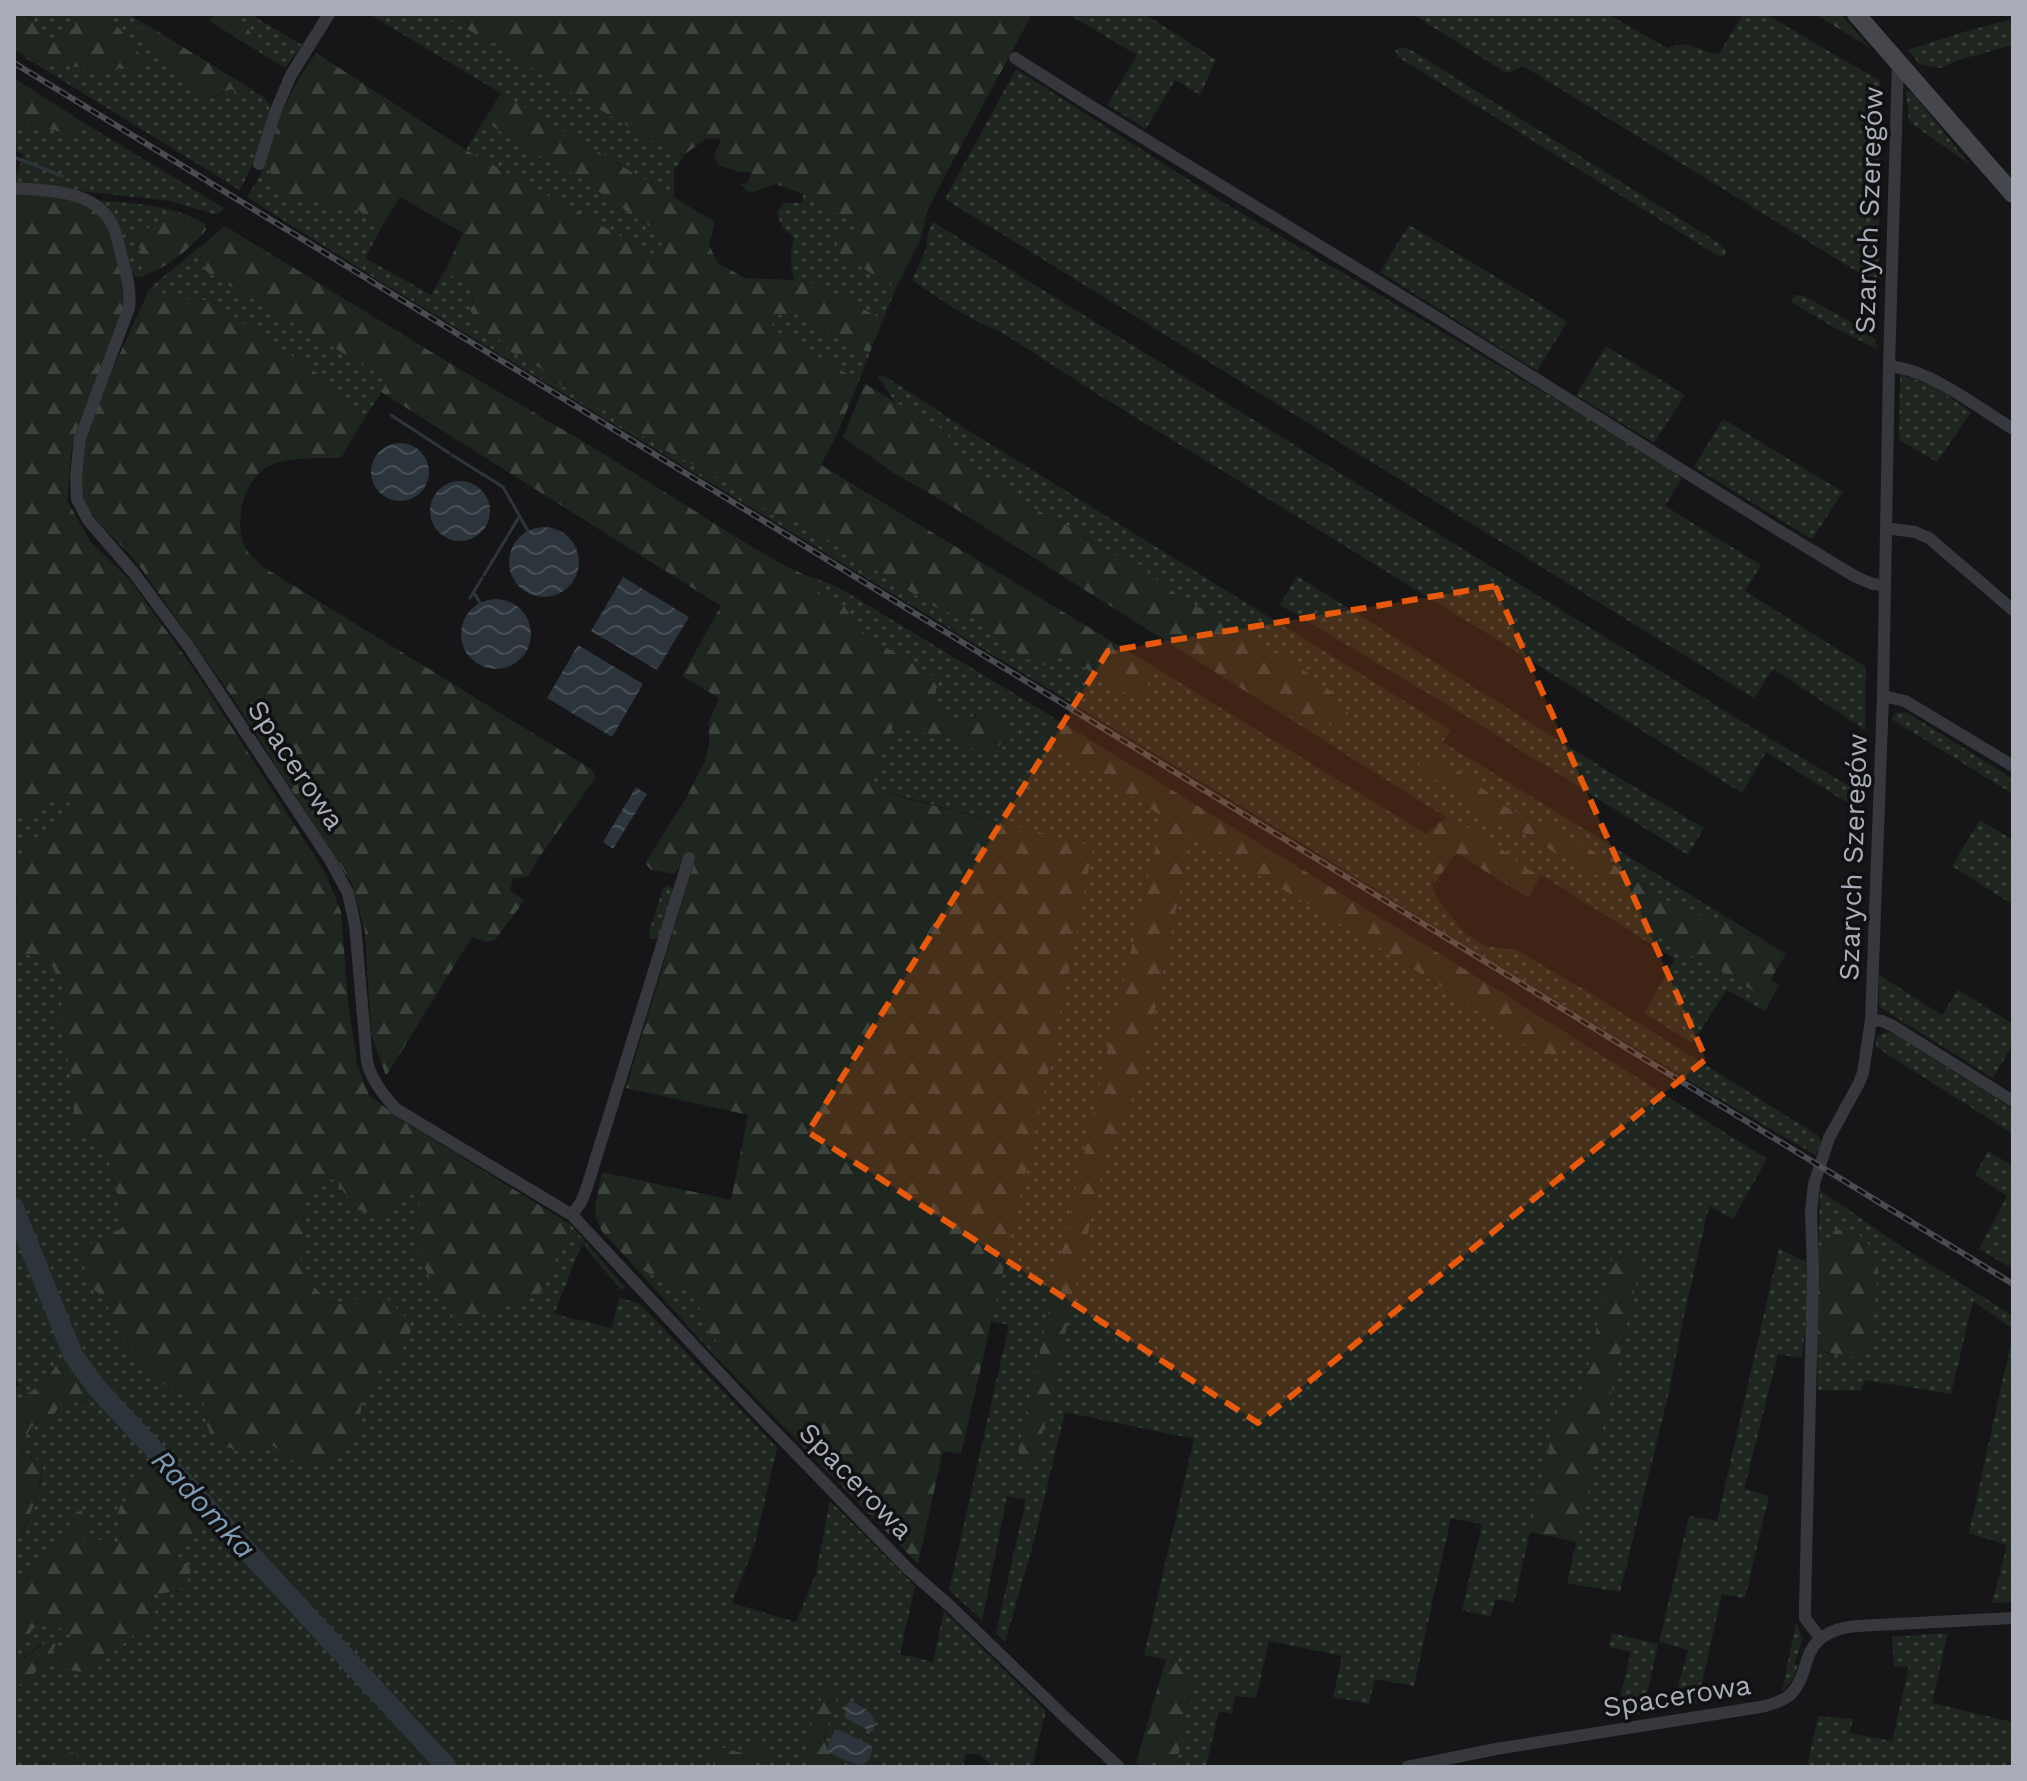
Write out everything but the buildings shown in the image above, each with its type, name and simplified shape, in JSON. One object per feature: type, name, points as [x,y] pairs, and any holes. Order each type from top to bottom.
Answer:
[{"type":"street","points":[[259,164],[291,75],[329,14]]},
{"type":"street","points":[[1856,14],[2013,194]]},
{"type":"street","points":[[1015,58],[1829,561],[1867,582],[1884,585]]},
{"type":"street","name":"Szarych Szeregów","points":[[1820,1638],[1805,1618],[1813,1271],[1811,1212],[1814,1184],[1829,1138],[1863,1073],[1871,1020],[1883,696],[1898,62]]},
{"type":"street","name":"Spacerowa","points":[[14,188],[73,194],[103,212],[117,235],[129,285],[129,308],[80,438],[77,499],[88,520],[133,572],[189,647],[330,860],[348,893],[355,925],[367,1062],[381,1092],[396,1109],[572,1215],[899,1560],[1119,1767]]},
{"type":"street","points":[[1889,366],[1907,369],[1933,381],[2013,429]]},
{"type":"street","points":[[1886,528],[1915,532],[1929,538],[2013,610]]},
{"type":"street","points":[[1883,696],[1905,701],[2013,766]]},
{"type":"street","points":[[572,1215],[583,1198],[689,858]]},
{"type":"street","points":[[1871,1020],[1893,1026],[2013,1101]]},
{"type":"street","points":[[1820,1638],[1838,1629],[1857,1626],[2013,1618]]},
{"type":"street","name":"Spacerowa","points":[[1407,1767],[1481,1751],[1776,1703],[1797,1687],[1808,1656],[1820,1638]]},
{"type":"highlighted area","points":[[1495,586],[1706,1059],[1258,1423],[808,1132],[1108,651]]},
{"type":"green space","points":[[14,14],[26,14],[52,39],[61,38],[74,28],[78,14],[107,14],[135,47],[143,62],[137,72],[118,68],[97,72],[43,63],[14,50]]},
{"type":"green space","points":[[26,14],[78,14],[74,28],[61,38],[52,39]]},
{"type":"green space","points":[[128,14],[144,36],[206,101],[232,89],[238,94],[253,91],[267,101],[269,111],[265,133],[240,190],[18,53],[43,63],[97,72],[118,68],[137,71],[135,47],[107,15]]},
{"type":"green space","points":[[216,14],[237,16],[252,34],[263,39],[259,52],[209,21]]},
{"type":"green space","points":[[234,14],[250,14],[302,45],[285,68],[259,52],[263,39],[252,34]]},
{"type":"green space","points":[[369,14],[442,14],[682,159],[674,169],[674,197]]},
{"type":"green space","points":[[442,14],[1032,14],[927,212],[921,238],[896,288],[841,255],[834,237],[863,228],[803,194],[776,184],[750,193],[740,184],[748,183],[752,172],[739,172],[718,165],[714,155],[721,139],[707,138],[682,159]]},
{"type":"green space","points":[[1068,14],[1145,14],[1216,60],[1200,95],[1175,80],[1146,129],[1107,105],[1137,55]]},
{"type":"green space","points":[[1412,14],[1608,14],[1667,48],[1683,44],[1719,54],[1743,14],[1765,14],[1880,81],[1879,285],[1523,66],[1505,72]]},
{"type":"green space","points":[[1815,14],[1841,14],[1870,48]]},
{"type":"green space","points":[[132,16],[253,91],[238,94],[232,89],[206,101],[144,36]]},
{"type":"green space","points":[[2013,19],[2013,45],[1958,60],[1941,68],[1919,64],[1908,50],[1967,31]]},
{"type":"green space","points":[[1401,47],[1411,50],[1720,244],[1726,250],[1724,257],[1398,57],[1395,50]]},
{"type":"green space","points":[[316,53],[466,150],[652,254],[662,244],[662,233],[568,170],[526,149],[484,120],[501,93],[715,222],[709,245],[718,263],[745,278],[794,280],[820,285],[883,320],[870,352],[855,349],[796,314],[779,315],[770,327],[859,381],[821,465],[1151,665],[1145,692],[1134,696],[1124,692],[1059,652],[1047,666],[1023,658],[971,617],[943,612],[835,545],[803,520],[787,523],[743,491],[663,449],[552,380],[540,368],[510,351],[499,339],[483,332],[470,310],[475,303],[469,288],[445,271],[463,233],[400,197],[384,223],[371,220],[358,210],[290,197],[272,177],[267,159],[282,111]]},
{"type":"green space","points":[[1016,69],[1228,205],[1621,438],[1682,478],[1665,506],[1761,565],[1745,591],[1866,667],[1865,730],[1773,669],[1754,698],[945,199]]},
{"type":"green space","points":[[14,78],[86,124],[71,136],[25,124],[14,136]]},
{"type":"green space","points":[[1906,90],[1914,95],[1969,164],[1909,122]]},
{"type":"green space","points":[[484,120],[526,149],[568,170],[662,233],[662,244],[652,255],[466,150]]},
{"type":"green space","points":[[25,124],[71,136],[86,124],[224,208],[219,214],[214,214],[169,201],[14,183],[14,175],[18,173],[23,155],[14,149],[14,136]]},
{"type":"green space","points":[[267,159],[272,177],[290,197],[358,210],[370,220],[384,223],[365,258],[431,295],[445,271],[469,288],[483,332],[499,339],[510,351],[540,368],[552,380],[663,449],[743,491],[769,513],[787,523],[803,520],[835,545],[943,612],[963,614],[979,622],[1023,658],[1059,652],[1134,696],[1150,678],[1151,665],[1426,834],[1432,853],[1429,875],[1436,895],[1467,934],[1492,947],[1515,949],[1819,1136],[1822,1142],[1816,1155],[1493,963],[247,197]]},
{"type":"green space","points":[[14,192],[68,197],[103,217],[112,232],[128,300],[101,375],[79,421],[71,452],[67,501],[91,542],[130,580],[200,678],[326,874],[341,912],[357,1064],[369,1095],[400,1119],[570,1224],[539,1294],[456,1325],[446,1298],[432,1283],[419,1255],[420,1198],[403,1191],[398,1202],[385,1215],[358,1210],[334,1179],[322,1181],[299,1202],[305,1224],[301,1270],[315,1288],[332,1304],[363,1297],[385,1297],[406,1317],[411,1331],[394,1369],[378,1371],[361,1407],[360,1424],[349,1449],[331,1461],[303,1468],[269,1443],[242,1453],[213,1441],[206,1422],[204,1399],[179,1393],[158,1381],[122,1339],[106,1299],[89,1286],[80,1250],[125,1227],[105,1144],[72,1135],[75,1089],[59,1019],[64,988],[52,966],[35,956],[14,952],[14,902],[17,899],[14,875],[23,860],[26,841],[54,826],[72,800],[44,799],[36,814],[14,818]]},
{"type":"green space","points":[[803,194],[864,229],[835,237],[841,255],[896,288],[883,320],[820,285],[794,280],[791,259],[794,238],[782,227],[777,212],[784,203],[803,203]]},
{"type":"green space","points":[[91,200],[164,208],[178,212],[204,223],[194,219],[171,218],[147,229],[142,258],[145,275],[135,276],[122,234]]},
{"type":"green space","points":[[171,218],[194,219],[204,223],[206,230],[178,256],[145,275],[141,250],[134,244],[136,235]]},
{"type":"green space","points":[[933,222],[1862,794],[1861,811],[1766,752],[1742,793],[998,330],[954,308],[912,280],[925,252]]},
{"type":"green space","points":[[1409,225],[1567,322],[1537,371],[1380,272]]},
{"type":"green space","points":[[225,226],[744,542],[808,576],[821,595],[843,605],[865,635],[939,679],[934,698],[959,725],[987,710],[1017,733],[986,752],[969,748],[952,736],[893,726],[873,780],[876,789],[1093,846],[1055,1043],[961,1454],[943,1451],[918,1564],[715,1356],[720,1345],[707,1329],[701,1309],[686,1291],[634,1266],[601,1230],[596,1218],[595,1206],[602,1172],[731,1200],[748,1115],[626,1088],[694,863],[687,855],[675,874],[651,870],[645,863],[685,800],[705,761],[709,722],[719,698],[682,676],[721,606],[381,392],[388,380],[207,272],[199,261],[207,241]]},
{"type":"green space","points":[[207,241],[199,261],[389,380],[364,419],[344,407],[332,393],[336,386],[210,300],[179,298],[150,288]]},
{"type":"green space","points":[[150,288],[179,298],[210,300],[336,386],[332,393],[344,407],[364,419],[341,458],[280,462],[263,470],[255,478],[244,499],[240,523],[244,545],[250,554],[265,568],[591,769],[596,777],[528,877],[513,878],[510,890],[524,901],[495,940],[486,942],[472,937],[386,1076],[371,1034],[365,931],[352,884],[230,694],[135,560],[83,502],[80,487],[84,440],[99,399]]},
{"type":"green space","points":[[1795,295],[1804,296],[1863,329],[1875,340],[1877,349],[1791,302]]},
{"type":"green space","points":[[796,314],[855,349],[870,352],[859,381],[769,327],[779,315]]},
{"type":"green space","points":[[1606,346],[1685,395],[1654,443],[1576,395]]},
{"type":"green space","points":[[1900,374],[1935,387],[1971,412],[1937,462],[1899,440]]},
{"type":"green space","points":[[877,375],[885,376],[1451,730],[1443,742],[1736,923],[1723,923],[1684,912],[1612,863],[1506,807],[1452,769],[1426,758],[1494,823],[1522,832],[1593,872],[1688,955],[1706,961],[1770,1002],[1765,1011],[1727,990],[1692,1043],[1644,1013],[1675,959],[1541,875],[1522,867],[1510,855],[1472,830],[1447,818],[1282,714],[1335,726],[1328,689],[1301,668],[1215,614],[1193,605],[1161,584],[1141,565],[1102,550],[1077,531],[1035,509],[1012,489],[975,473],[955,457],[948,433],[895,402]]},
{"type":"green space","points":[[865,384],[948,433],[955,456],[975,473],[1012,489],[1035,509],[1077,531],[1102,550],[1141,565],[1161,584],[1193,605],[1215,614],[1301,668],[1328,689],[1351,717],[1335,726],[1282,714],[892,472],[843,437]]},
{"type":"green space","points":[[1723,419],[1843,492],[1812,539],[1694,467]]},
{"type":"green space","points":[[808,576],[836,586],[1056,719],[1038,739],[1163,817],[1112,1029],[1019,1445],[1018,1464],[1076,1278],[1106,1153],[1141,1077],[1186,861],[1189,833],[1394,956],[1488,1018],[1560,1054],[1571,1036],[1767,1159],[1733,1219],[1709,1206],[1669,1392],[1620,1592],[1567,1583],[1641,1261],[1614,1255],[1582,1394],[1569,1410],[1557,1412],[1514,1603],[1495,1599],[1491,1617],[1462,1610],[1482,1524],[1451,1518],[1414,1686],[1375,1679],[1369,1704],[1333,1697],[1342,1656],[1269,1641],[1256,1698],[1235,1696],[1232,1714],[1219,1711],[1206,1767],[1176,1767],[1184,1713],[1191,1696],[1182,1664],[1144,1655],[1194,1439],[1065,1412],[1034,1541],[1005,1642],[996,1633],[1026,1499],[1007,1496],[982,1620],[949,1590],[1009,1325],[991,1321],[1055,1043],[1093,847],[875,789],[873,780],[892,726],[953,736],[969,748],[1001,744],[1016,733],[997,715],[975,714],[959,725],[886,648],[865,635],[843,605],[821,595]]},
{"type":"green space","points":[[1297,576],[1704,828],[1688,855],[1461,713],[1280,605]]},
{"type":"green space","points":[[1906,712],[2013,779],[2013,794],[1891,719],[1896,713]]},
{"type":"green space","points":[[1056,719],[1571,1036],[1560,1054],[1541,1056],[1394,956],[1189,833],[1186,861],[1141,1077],[1106,1153],[1036,1462],[1025,1469],[1018,1464],[1019,1445],[1163,817],[1037,739]]},
{"type":"green space","points":[[1426,758],[1452,769],[1506,807],[1584,845],[1684,912],[1723,923],[1736,923],[1786,954],[1771,979],[1779,985],[1770,1002],[1706,961],[1688,955],[1593,872],[1522,832],[1494,823],[1424,771],[1416,761]]},
{"type":"green space","points":[[44,799],[72,800],[54,826],[26,841],[23,860],[14,875],[14,818],[36,814]]},
{"type":"green space","points":[[1447,818],[1472,830],[1510,855],[1522,867],[1541,875],[1528,898],[1456,853],[1434,884],[1429,875],[1432,853],[1426,834]]},
{"type":"green space","points":[[1980,820],[2013,840],[2013,905],[1952,866]]},
{"type":"green space","points":[[668,885],[674,890],[659,938],[652,939],[649,932],[663,889]]},
{"type":"green space","points":[[14,952],[35,956],[52,966],[64,988],[59,1019],[75,1089],[72,1134],[105,1144],[125,1228],[98,1239],[89,1285],[106,1299],[122,1339],[158,1381],[179,1393],[204,1399],[206,1422],[242,1453],[269,1443],[303,1468],[360,1424],[361,1407],[378,1370],[394,1369],[399,1355],[363,1297],[341,1305],[332,1303],[301,1270],[305,1224],[299,1202],[322,1181],[335,1179],[358,1210],[403,1191],[421,1198],[418,1216],[432,1283],[446,1298],[456,1324],[539,1294],[570,1224],[625,1287],[621,1290],[582,1244],[554,1314],[612,1328],[619,1298],[639,1303],[777,1448],[755,1544],[732,1603],[796,1622],[816,1573],[830,1501],[915,1586],[900,1654],[933,1662],[944,1611],[1046,1711],[1032,1767],[993,1767],[979,1754],[966,1754],[963,1767],[880,1767],[880,1764],[869,1760],[873,1748],[869,1744],[838,1729],[827,1751],[824,1741],[828,1724],[817,1706],[806,1745],[810,1767],[765,1767],[770,1750],[746,1754],[719,1747],[711,1758],[714,1767],[81,1767],[76,1754],[45,1762],[40,1767],[14,1767],[14,1688],[50,1656],[41,1644],[14,1666],[14,1652],[45,1620],[72,1634],[72,1640],[56,1664],[95,1672],[103,1661],[144,1626],[159,1626],[160,1619],[151,1602],[155,1594],[179,1591],[181,1558],[176,1554],[179,1544],[156,1461],[132,1477],[129,1497],[120,1506],[117,1516],[123,1534],[117,1543],[81,1539],[88,1524],[59,1540],[44,1561],[14,1591],[14,1546],[26,1526],[41,1481],[43,1462],[21,1453],[24,1439],[32,1426],[48,1422],[62,1403],[82,1402],[88,1396],[55,1367],[46,1382],[14,1402],[14,1389],[20,1385],[14,1378]]},
{"type":"green space","points":[[1879,975],[1942,1015],[1958,990],[2013,1024],[2013,1044],[1993,1078],[1881,1008]]},
{"type":"green space","points":[[1891,1032],[2013,1109],[2013,1134],[1876,1047],[1876,1038]]},
{"type":"green space","points":[[1988,1151],[2013,1166],[2013,1269],[1979,1249],[2007,1196],[1975,1175]]},
{"type":"green space","points":[[1820,1190],[1896,1243],[2013,1316],[2013,1329],[1973,1301],[1951,1394],[1865,1380],[1861,1391],[1818,1390],[1817,1350],[1832,1354],[1858,1234],[1836,1229],[1818,1257]]},
{"type":"green space","points":[[1836,1229],[1858,1234],[1871,1247],[1878,1271],[1868,1354],[1851,1357],[1817,1350],[1818,1257]]},
{"type":"green space","points":[[1779,1248],[1807,1263],[1802,1358],[1778,1354],[1744,1489],[1769,1496],[1745,1598],[1722,1594],[1697,1704],[1672,1709],[1688,1650],[1659,1642],[1689,1516],[1717,1521]]},
{"type":"green space","points":[[1613,1255],[1641,1260],[1577,1542],[1530,1532],[1557,1411],[1569,1410],[1582,1394]]},
{"type":"green space","points":[[634,1266],[686,1291],[701,1309],[707,1329],[721,1346],[715,1356]]},
{"type":"green space","points":[[2013,1333],[2013,1602],[1992,1603],[2007,1545],[1969,1533]]},
{"type":"green space","points":[[68,1357],[90,1387],[84,1400],[62,1403],[48,1422],[32,1426],[24,1439],[21,1453],[43,1462],[33,1506],[14,1546],[14,1402],[46,1382],[55,1367]]},
{"type":"green space","points":[[156,1461],[194,1496],[206,1523],[199,1534],[179,1544],[176,1554],[191,1568],[187,1582],[175,1591],[155,1594],[151,1601],[160,1619],[159,1626],[144,1626],[103,1661],[96,1672],[75,1671],[56,1664],[72,1640],[72,1635],[46,1620],[33,1629],[14,1652],[14,1591],[44,1561],[77,1512],[86,1509],[88,1524],[82,1539],[117,1543],[123,1534],[117,1516],[120,1506],[129,1497],[132,1477]]},
{"type":"green space","points":[[1796,1623],[1803,1639],[1794,1664],[1798,1665],[1793,1679],[1782,1692]]},
{"type":"green space","points":[[1612,1633],[1658,1644],[1643,1713],[1615,1718],[1631,1652],[1609,1647]]},
{"type":"green space","points":[[1948,1633],[1932,1703],[2013,1722],[2013,1767],[1807,1767],[1818,1716],[1853,1719],[1850,1733],[1892,1741],[1909,1667],[1894,1666],[1892,1637]]},
{"type":"green space","points":[[50,1639],[56,1645],[48,1658],[14,1688],[14,1666]]},
{"type":"green space","points":[[1166,1659],[1182,1664],[1195,1680],[1184,1713],[1176,1767],[1141,1767],[1136,1763]]},
{"type":"green space","points":[[833,1690],[837,1697],[825,1734],[828,1748],[834,1754],[862,1766],[869,1760],[880,1764],[880,1767],[810,1767],[806,1745],[817,1706],[826,1691]]},
{"type":"green space","points":[[761,1738],[770,1750],[765,1767],[714,1767],[711,1758],[719,1747],[746,1754]]},
{"type":"green space","points":[[62,1751],[76,1754],[81,1767],[40,1767]]},
{"type":"water","points":[[400,443],[421,451],[429,472],[421,493],[400,501],[379,493],[371,472],[379,451]]},
{"type":"water","points":[[460,481],[481,490],[490,511],[481,532],[460,541],[439,532],[430,511],[439,490]]},
{"type":"water","points":[[544,527],[563,533],[573,543],[579,562],[573,581],[563,591],[544,597],[525,591],[515,581],[509,562],[515,543],[525,533]]},
{"type":"water","points":[[623,577],[689,617],[657,670],[591,631]]},
{"type":"water","points":[[496,599],[521,609],[531,634],[521,659],[496,669],[471,659],[461,634],[471,609]]},
{"type":"water","points":[[578,645],[643,684],[612,737],[547,698]]},
{"type":"water","points":[[636,787],[647,794],[613,849],[603,842]]},
{"type":"water","points":[[851,1701],[872,1717],[872,1732],[845,1718],[847,1703]]},
{"type":"water","points":[[838,1729],[873,1748],[869,1760],[862,1766],[827,1751],[829,1740]]},
{"type":"waterway","points":[[14,157],[62,176]]},
{"type":"waterway","points":[[391,415],[449,453]]},
{"type":"waterway","points":[[452,455],[503,487],[528,531]]},
{"type":"waterway","points":[[484,575],[519,517]]},
{"type":"waterway","points":[[470,598],[482,578]]},
{"type":"waterway","points":[[474,593],[480,603]]},
{"type":"waterway","name":"Radomka","points":[[14,1208],[73,1355],[96,1387],[447,1767]]},
{"type":"railway","points":[[14,63],[2013,1284]]}]
